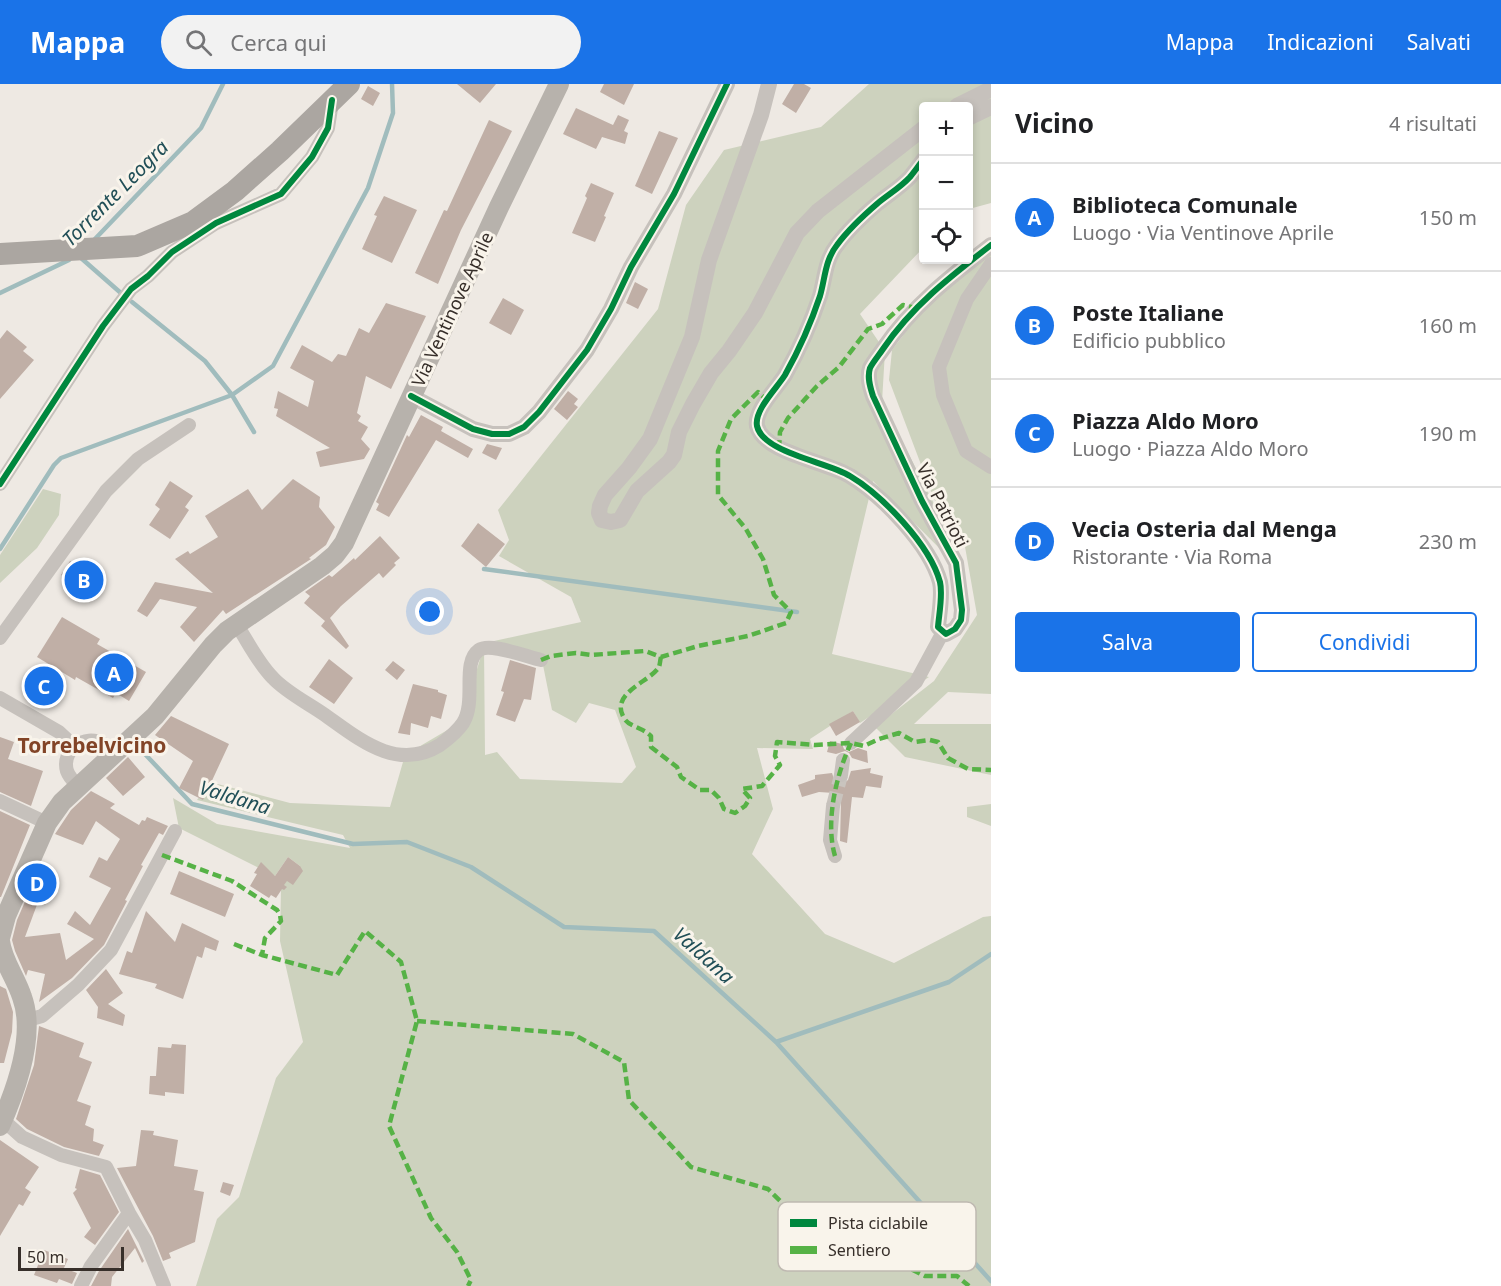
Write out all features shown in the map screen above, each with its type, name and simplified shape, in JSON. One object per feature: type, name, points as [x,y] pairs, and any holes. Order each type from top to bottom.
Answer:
[{"type":"main road","points":[[0,254],[137,246],[193,222],[235,191],[349,84]]},
{"type":"main road","name":"Via Ventinove Aprile","points":[[0,940],[6,916],[47,823],[62,802],[154,716],[213,645],[237,625],[322,566],[344,543],[559,84]]},
{"type":"main road","points":[[0,940],[1,951],[21,992],[27,1020],[27,1041],[1,1123]]},
{"type":"street","points":[[411,396],[473,429],[492,434],[509,434],[524,428],[587,350],[611,309],[631,267],[674,194],[727,84]]},
{"type":"street","points":[[770,84],[709,260],[692,337],[650,439],[605,495],[599,513],[602,520],[611,522],[620,519],[637,491],[674,455],[679,432],[693,404],[711,373],[755,313],[797,233],[818,211],[919,132]]},
{"type":"street","points":[[965,102],[991,89]]},
{"type":"street","points":[[0,484],[103,326],[131,289],[172,252],[216,223],[281,194],[312,157],[328,128],[332,100]]},
{"type":"street","points":[[973,115],[991,107]]},
{"type":"street","name":"Via Patrioti","points":[[919,165],[910,177],[875,206],[836,246],[826,267],[820,294],[800,344],[784,376],[760,411],[757,426],[760,433],[772,445],[850,475],[892,509],[924,551],[940,583],[938,627],[943,632],[951,633],[961,620],[962,610],[956,563],[922,501],[873,396],[869,381],[870,369],[894,333],[916,308],[934,290],[991,245]]},
{"type":"street","points":[[991,264],[967,299],[939,367],[943,395],[966,452],[991,467]]},
{"type":"street","points":[[0,638],[106,491],[138,459],[189,425]]},
{"type":"street","points":[[237,625],[267,671],[283,686],[372,747],[399,755],[424,754],[450,738],[463,723],[471,699],[469,666],[481,649],[492,647],[541,660]]},
{"type":"street","points":[[851,743],[916,682],[943,632]]},
{"type":"street","points":[[0,698],[59,732],[74,746]]},
{"type":"street","points":[[78,786],[67,770],[67,759],[74,746],[92,740],[102,744],[113,754]]},
{"type":"street","points":[[841,775],[843,760]]},
{"type":"street","points":[[0,801],[47,823]]},
{"type":"street","points":[[833,806],[830,840],[835,856]]},
{"type":"street","points":[[27,1020],[42,1016],[111,950],[175,831]]},
{"type":"street","points":[[1,1123],[8,1122],[22,1137],[61,1155],[105,1167],[145,1240],[164,1286]]},
{"type":"street","points":[[81,1286],[91,1266],[129,1213]]},
{"type":"green space","points":[[869,84],[991,84],[991,203],[973,208],[973,102],[919,102],[919,252],[860,314],[885,351],[882,402],[951,537],[965,606],[949,558],[873,481],[832,654],[929,677],[860,723],[853,711],[810,739],[813,749],[757,748],[773,809],[752,854],[825,934],[894,963],[983,917],[991,916],[991,1286],[196,1286],[217,1219],[239,1197],[276,1078],[303,1042],[280,941],[281,887],[300,866],[288,857],[275,876],[179,828],[173,798],[217,824],[350,848],[343,835],[197,800],[210,782],[290,803],[390,807],[405,755],[461,722],[484,646],[485,755],[497,752],[520,779],[622,783],[636,767],[615,710],[589,703],[576,723],[552,710],[541,655],[494,641],[581,622],[571,597],[499,556],[509,540],[498,510],[658,309],[686,205],[724,150],[821,127]]},
{"type":"green space","points":[[991,245],[991,694],[948,692],[914,724],[991,724],[991,775],[905,757],[875,727],[934,681],[977,615],[964,541],[934,499],[889,380],[892,350],[941,285],[967,264],[973,264],[973,259]]},
{"type":"green space","points":[[43,489],[61,494],[59,515],[37,548],[0,583],[0,555]]},
{"type":"green space","points":[[991,804],[991,826],[967,817],[967,807]]},
{"type":"building","points":[[457,84],[496,84],[480,103]]},
{"type":"building","points":[[604,84],[634,84],[624,105],[600,92]]},
{"type":"building","points":[[794,84],[804,84],[811,88],[796,113],[782,104]]},
{"type":"building","points":[[368,86],[380,93],[373,106],[361,99]]},
{"type":"building","points":[[576,108],[613,125],[618,115],[629,120],[624,131],[628,133],[625,144],[602,137],[596,149],[563,134]]},
{"type":"building","points":[[489,120],[512,131],[461,230],[438,284],[415,273],[444,210],[447,211]]},
{"type":"building","points":[[659,131],[678,138],[652,194],[635,186]]},
{"type":"building","points":[[591,183],[614,193],[595,242],[572,233]]},
{"type":"building","points":[[384,196],[417,210],[392,263],[362,249],[377,216],[374,215]]},
{"type":"building","points":[[635,282],[648,289],[638,309],[626,303]]},
{"type":"building","points":[[503,298],[524,310],[511,335],[489,323]]},
{"type":"building","points":[[386,303],[426,316],[391,389],[366,376],[357,413],[361,416],[358,421],[368,427],[361,439],[370,449],[364,459],[320,467],[316,452],[330,448],[276,416],[278,409],[274,408],[278,391],[308,407],[314,381],[290,368],[302,345],[332,362],[338,354],[346,356],[359,328],[369,333]]},
{"type":"building","points":[[7,330],[27,347],[23,351],[34,360],[0,399],[0,339]]},
{"type":"building","points":[[568,391],[578,399],[574,404],[578,407],[567,420],[554,409]]},
{"type":"building","points":[[421,415],[443,427],[441,431],[473,449],[468,458],[436,440],[389,517],[376,510],[379,504],[376,502],[407,435],[409,437]]},
{"type":"building","points":[[487,444],[502,448],[496,460],[482,453]]},
{"type":"building","points":[[293,479],[320,497],[319,507],[335,527],[326,545],[309,558],[311,559],[226,614],[223,610],[194,642],[180,627],[197,607],[160,599],[147,617],[137,611],[155,582],[213,593],[175,559],[188,551],[190,554],[218,537],[205,516],[248,489],[262,510]]},
{"type":"building","points":[[170,481],[193,496],[185,507],[189,510],[170,539],[149,525],[160,509],[155,505]]},
{"type":"building","points":[[478,523],[505,544],[486,567],[461,546]]},
{"type":"building","points":[[380,536],[400,558],[383,578],[379,573],[330,618],[349,646],[346,649],[321,626],[325,621],[304,603],[310,596],[305,592],[329,575],[332,577],[354,558],[355,560]]},
{"type":"building","points":[[80,558],[95,567],[91,573],[104,581],[91,602],[63,584],[67,578],[61,575],[70,561],[76,564]]},
{"type":"building","points":[[62,617],[100,639],[97,644],[146,672],[129,701],[116,693],[113,698],[76,677],[75,680],[37,657]]},
{"type":"building","points":[[329,659],[353,678],[334,704],[309,687]]},
{"type":"building","points":[[510,660],[536,668],[531,700],[524,699],[515,722],[496,715],[504,692],[501,691]]},
{"type":"building","points":[[393,661],[405,670],[397,680],[385,670]]},
{"type":"building","points":[[413,684],[438,690],[447,695],[441,719],[431,716],[428,728],[411,723],[410,735],[398,733]]},
{"type":"building","points":[[853,711],[860,722],[836,736],[829,724]]},
{"type":"building","points":[[171,716],[229,744],[203,800],[179,788],[193,761],[155,735]]},
{"type":"building","points":[[0,737],[14,742],[8,759],[43,771],[31,806],[0,792]]},
{"type":"building","points":[[830,741],[842,744],[849,752],[858,748],[867,751],[868,763],[852,758],[845,751],[836,754],[827,752]]},
{"type":"building","points":[[128,757],[145,777],[123,796],[106,778]]},
{"type":"building","points":[[871,768],[870,773],[883,776],[881,788],[866,786],[863,798],[852,797],[847,843],[840,841],[841,801],[833,797],[834,793],[819,792],[802,797],[798,785],[815,779],[815,775],[832,773],[835,782],[844,783],[848,780],[851,771]]},
{"type":"building","points":[[91,791],[115,804],[110,808],[139,825],[147,817],[168,826],[163,835],[159,833],[141,865],[143,866],[125,900],[127,901],[104,945],[72,978],[39,1002],[45,974],[28,970],[26,976],[12,940],[17,920],[34,881],[52,888],[45,905],[38,902],[25,937],[60,933],[66,960],[94,939],[67,924],[75,911],[90,925],[111,888],[89,877],[99,857],[107,861],[120,839],[96,821],[83,845],[55,834],[71,810]]},
{"type":"building","points":[[0,811],[30,825],[1,897],[0,897]]},
{"type":"building","points":[[288,857],[303,871],[293,885],[287,881],[284,885],[287,887],[282,889],[276,898],[271,895],[269,898],[250,886],[261,862],[275,876]]},
{"type":"building","points":[[179,871],[234,894],[225,917],[170,894]]},
{"type":"building","points":[[146,911],[175,942],[182,923],[219,941],[216,951],[205,947],[202,958],[197,956],[183,999],[155,988],[157,984],[119,974],[127,951],[132,953]]},
{"type":"building","points":[[106,969],[123,993],[108,1004],[125,1015],[123,1026],[97,1018],[98,1007],[86,990]]},
{"type":"building","points":[[0,986],[6,989],[13,1012],[12,1032],[4,1063],[0,1063]]},
{"type":"building","points":[[39,1026],[84,1043],[79,1057],[92,1062],[77,1101],[91,1106],[85,1125],[94,1129],[93,1141],[104,1145],[99,1156],[64,1147],[27,1129],[16,1119],[34,1065]]},
{"type":"building","points":[[172,1044],[186,1045],[184,1094],[165,1092],[165,1096],[149,1094],[150,1076],[156,1076],[158,1047],[171,1048]]},
{"type":"building","points":[[141,1130],[154,1131],[153,1135],[178,1140],[174,1166],[198,1170],[194,1190],[204,1192],[195,1242],[169,1253],[171,1258],[163,1261],[153,1236],[117,1168],[136,1166]]},
{"type":"building","points":[[0,1140],[39,1167],[25,1188],[31,1192],[23,1206],[19,1204],[0,1236]]},
{"type":"building","points":[[80,1169],[100,1175],[119,1212],[95,1245],[84,1237],[91,1228],[73,1193],[77,1189],[75,1188]]},
{"type":"building","points":[[223,1182],[234,1185],[230,1196],[220,1192]]},
{"type":"building","points":[[128,1229],[144,1261],[142,1263],[135,1248],[112,1277],[111,1286],[91,1286],[99,1271]]},
{"type":"building","points":[[44,1250],[68,1259],[64,1268],[77,1273],[72,1284],[59,1279],[57,1283],[34,1275]]},
{"type":"waterway","name":"Torrente Leogra","points":[[94,240],[201,128],[223,84]]},
{"type":"waterway","points":[[0,549],[54,465],[61,458],[232,395],[273,366],[368,188],[393,113],[392,84]]},
{"type":"waterway","points":[[81,258],[122,294]]},
{"type":"waterway","name":"Torrente Leogra","points":[[0,293],[69,260]]},
{"type":"waterway","points":[[132,302],[205,361],[232,395],[254,432]]},
{"type":"waterway","points":[[484,569],[797,612]]},
{"type":"waterway","name":"Valdana","points":[[144,753],[192,804],[353,844],[407,842],[471,867],[564,927],[654,931],[776,1042],[920,1202]]},
{"type":"waterway","points":[[776,1042],[949,982],[991,954]]},
{"type":"waterway","name":"Valdana","points":[[976,1264],[991,1281]]},
{"type":"tunnel","points":[[833,806],[841,775]]},
{"type":"marked path","points":[[779,449],[780,432],[788,418],[817,386],[839,367],[868,329],[882,324],[903,305],[916,308]]},
{"type":"marked path","points":[[541,660],[551,656],[576,653],[591,655],[645,651],[661,657],[698,646],[748,636],[786,623],[791,612],[774,595],[763,559],[746,529],[718,495],[718,451],[731,419],[758,392],[767,400]]},
{"type":"marked path","points":[[661,657],[659,667],[626,695],[621,709],[624,718],[651,736],[651,747],[677,767],[681,777],[700,790],[711,790],[719,798],[724,809],[735,813],[745,806],[750,798],[742,789],[762,786],[780,765],[775,756],[777,742],[815,745],[851,743],[864,746],[899,733],[915,742],[930,740],[938,742],[948,758],[968,769],[991,770]]},
{"type":"marked path","points":[[835,856],[831,828],[834,799],[841,769],[851,743]]},
{"type":"marked path","points":[[162,855],[232,881],[277,910],[281,921],[265,938],[262,955]]},
{"type":"marked path","points":[[234,944],[262,955],[337,975],[365,931],[401,962],[417,1021],[389,1126],[431,1218],[457,1252],[471,1280],[468,1286]]},
{"type":"marked path","points":[[417,1021],[573,1034],[624,1062],[629,1100],[691,1167],[768,1189],[781,1202]]},
{"type":"marked path","points":[[915,1271],[925,1276],[957,1276],[969,1286]]},
{"type":"cycle path","points":[[411,396],[473,429],[492,434],[509,434],[524,427],[539,412],[587,350],[611,309],[631,267],[674,194],[727,84]]},
{"type":"cycle path","points":[[0,484],[103,326],[131,289],[172,252],[216,223],[281,194],[312,157],[328,128],[332,100]]},
{"type":"cycle path","points":[[919,166],[906,181],[856,223],[833,251],[813,316],[785,375],[762,406],[757,426],[762,435],[783,450],[840,471],[863,484],[903,522],[916,537],[935,568],[941,587],[938,627],[946,634],[955,629],[961,620],[962,610],[956,563],[922,501],[873,396],[869,371],[894,333],[919,305],[991,245]]},
{"type":"place","name":"Poste Italiane","points":[[84,580]]},
{"type":"place","name":"Biblioteca Comunale","points":[[114,673]]},
{"type":"place","name":"Piazza Aldo Moro","points":[[44,686]]},
{"type":"place","name":"Vecia Osteria dal Menga","points":[[37,883]]},
{"type":"district","name":"Torrebelvicino","points":[[92,745]]}]
